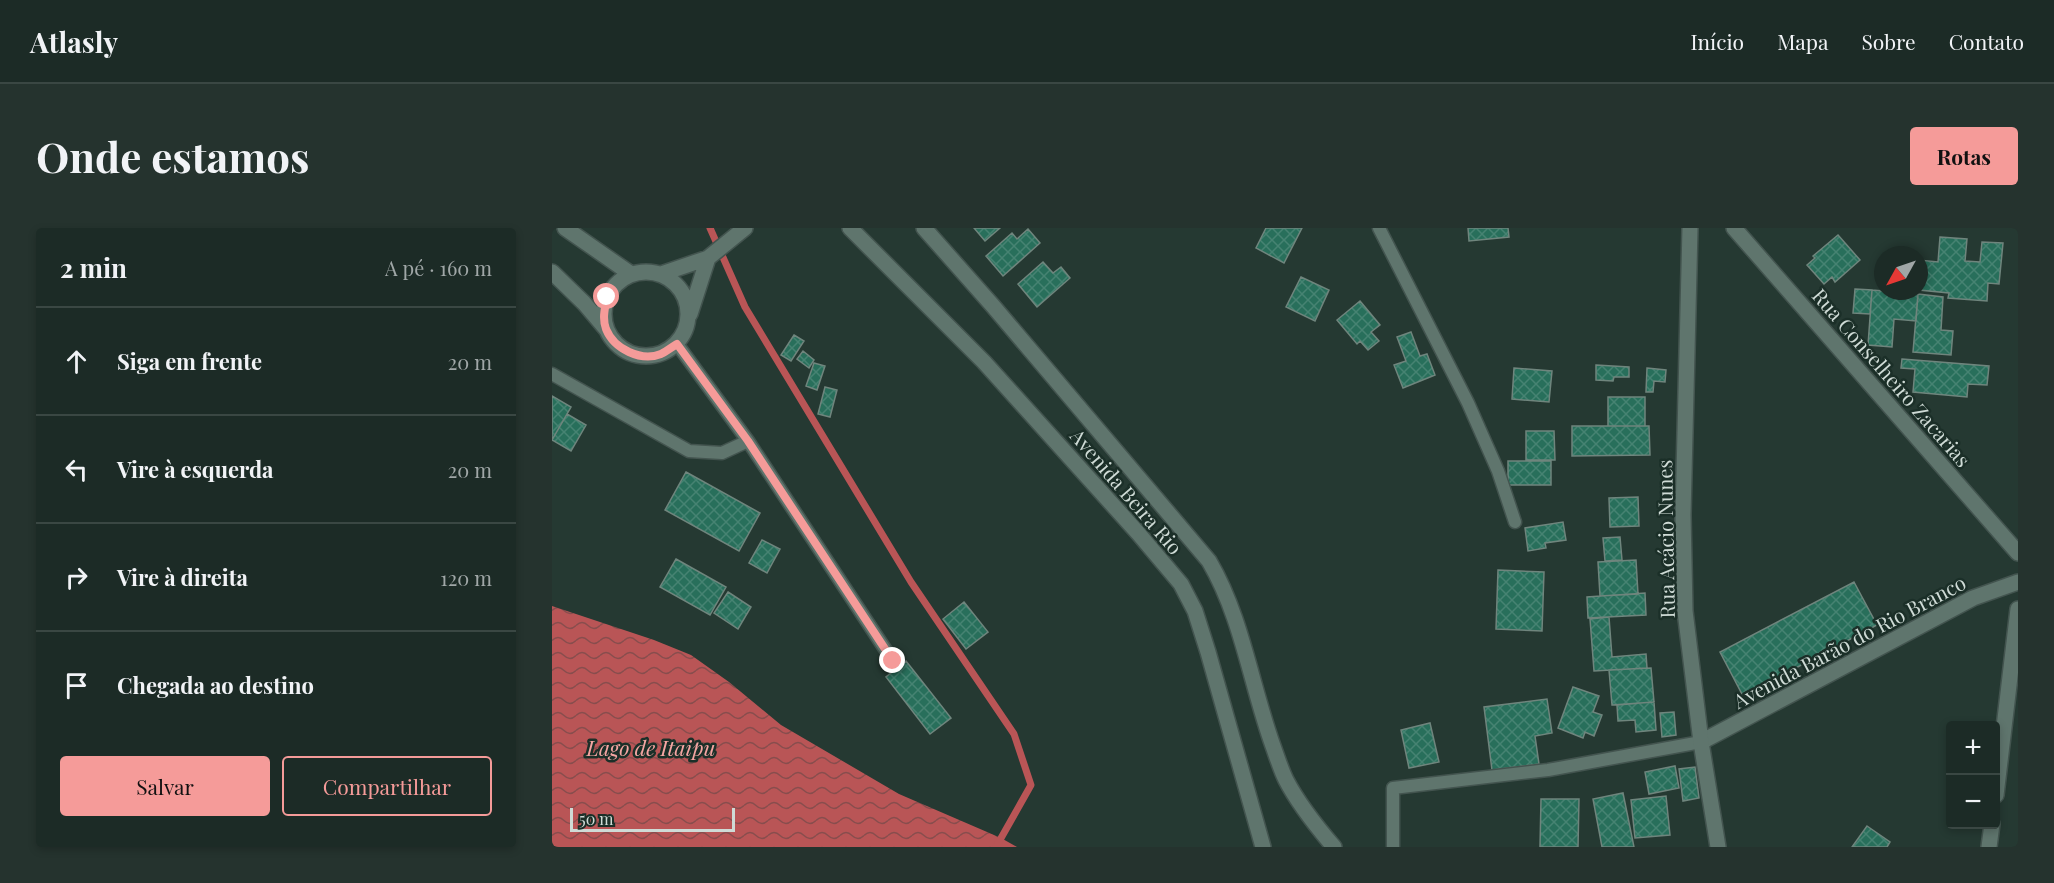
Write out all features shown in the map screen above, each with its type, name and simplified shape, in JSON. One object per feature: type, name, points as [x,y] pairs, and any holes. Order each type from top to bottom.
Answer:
[{"type":"street","points":[[565,228],[631,274]]},
{"type":"street","points":[[661,274],[709,258],[745,228]]},
{"type":"street","name":"Avenida Beira Rio","points":[[850,228],[984,362],[1138,532],[1181,584],[1195,611],[1208,652],[1263,847]]},
{"type":"street","name":"Avenida Beira Rio","points":[[924,228],[1209,561],[1232,606],[1269,733],[1285,779],[1306,814],[1334,847]]},
{"type":"street","name":"Rua Acácio Nunes","points":[[1690,228],[1683,515],[1685,610],[1701,742],[1718,847]]},
{"type":"street","name":"Rua Conselheiro Zacarias","points":[[1734,228],[2018,553]]},
{"type":"street","points":[[552,272],[584,303],[619,347],[638,356],[660,355],[677,344],[685,331],[709,258]]},
{"type":"street","points":[[606,330],[603,313],[607,297],[616,283],[631,274],[646,271],[661,274],[676,284],[686,299],[689,317]]},
{"type":"street","name":"Avenida Barão do Rio Branco","points":[[1701,742],[1973,598],[2018,582]]},
{"type":"street","points":[[1997,775],[2018,609]]},
{"type":"street","points":[[1989,847],[1991,829]]},
{"type":"lane","points":[[1379,228],[1468,403],[1498,471],[1515,522]]},
{"type":"lane","points":[[677,344],[748,441],[893,661]]},
{"type":"lane","points":[[552,374],[689,451],[722,453],[748,441]]},
{"type":"lane","points":[[1393,847],[1393,788],[1548,770],[1701,742]]},
{"type":"water","name":"Lago de Itaipu","points":[[552,606],[654,640],[691,655],[729,682],[781,725],[899,794],[1017,847],[552,847]]},
{"type":"building","points":[[974,228],[1000,228],[985,241]]},
{"type":"building","points":[[1266,228],[1302,228],[1284,263],[1256,248]]},
{"type":"building","points":[[1468,228],[1508,228],[1509,237],[1469,241]]},
{"type":"building","points":[[1028,229],[1040,243],[1003,276],[986,256],[1012,233],[1017,239]]},
{"type":"building","points":[[1838,235],[1860,260],[1835,282],[1832,277],[1824,284],[1807,265],[1815,258],[1813,256]]},
{"type":"building","points":[[1940,237],[1967,239],[1965,261],[1980,262],[1982,242],[2003,243],[1999,284],[1988,283],[1987,301],[1948,298],[1949,293],[1928,291],[1928,261],[1938,262]]},
{"type":"building","points":[[1043,262],[1053,273],[1061,267],[1070,278],[1037,307],[1018,284]]},
{"type":"building","points":[[1301,277],[1329,290],[1315,321],[1286,307]]},
{"type":"building","points":[[1855,289],[1872,290],[1870,314],[1853,313]]},
{"type":"building","points":[[1872,290],[1874,290],[1874,300],[1918,300],[1916,321],[1894,319],[1892,347],[1868,345]]},
{"type":"building","points":[[1928,295],[1943,297],[1941,330],[1953,331],[1951,355],[1913,352],[1917,300],[1928,300]]},
{"type":"building","points":[[1360,301],[1380,325],[1371,332],[1379,341],[1368,350],[1360,341],[1357,344],[1337,320]]},
{"type":"building","points":[[1411,332],[1420,356],[1427,354],[1435,375],[1403,388],[1394,365],[1406,361],[1397,337]]},
{"type":"building","points":[[794,335],[804,341],[791,361],[781,355]]},
{"type":"building","points":[[803,351],[814,360],[809,368],[797,359]]},
{"type":"building","points":[[1902,359],[1989,366],[1987,385],[1968,384],[1967,397],[1913,392],[1915,369],[1901,368]]},
{"type":"building","points":[[814,363],[825,366],[817,390],[806,386]]},
{"type":"building","points":[[1596,365],[1629,367],[1629,377],[1614,377],[1613,381],[1596,380]]},
{"type":"building","points":[[1514,368],[1552,371],[1549,402],[1512,399]]},
{"type":"building","points":[[1647,368],[1666,370],[1665,382],[1654,381],[1653,392],[1646,392]]},
{"type":"building","points":[[825,387],[837,390],[830,417],[818,414]]},
{"type":"building","points":[[552,396],[571,407],[552,440]]},
{"type":"building","points":[[1608,397],[1645,397],[1645,426],[1608,426]]},
{"type":"building","points":[[567,414],[586,425],[571,451],[552,440]]},
{"type":"building","points":[[1572,426],[1649,426],[1650,455],[1572,456]]},
{"type":"building","points":[[1526,431],[1554,431],[1555,460],[1526,460]]},
{"type":"building","points":[[1508,461],[1551,461],[1551,485],[1508,485]]},
{"type":"building","points":[[686,472],[760,513],[739,551],[665,510]]},
{"type":"building","points":[[1638,497],[1639,526],[1610,527],[1609,498]]},
{"type":"building","points":[[1563,522],[1566,540],[1545,543],[1546,548],[1528,551],[1525,528]]},
{"type":"building","points":[[1620,537],[1622,560],[1605,561],[1603,538]]},
{"type":"building","points":[[762,540],[780,549],[767,573],[749,563]]},
{"type":"building","points":[[676,559],[726,587],[710,615],[660,587]]},
{"type":"building","points":[[1636,560],[1638,594],[1600,596],[1598,562]]},
{"type":"building","points":[[1498,570],[1544,572],[1542,631],[1496,629]]},
{"type":"building","points":[[1854,582],[1877,625],[1743,696],[1720,652]]},
{"type":"building","points":[[728,592],[751,607],[738,629],[714,613]]},
{"type":"building","points":[[1645,593],[1646,615],[1588,618],[1587,597]]},
{"type":"building","points":[[964,602],[988,632],[966,649],[943,619]]},
{"type":"building","points":[[1609,617],[1612,657],[1646,654],[1647,668],[1594,671],[1590,619]]},
{"type":"building","points":[[906,661],[951,718],[930,734],[886,677]]},
{"type":"building","points":[[1651,668],[1654,702],[1612,705],[1609,670]]},
{"type":"building","points":[[1573,687],[1599,696],[1593,712],[1602,715],[1594,736],[1585,732],[1583,738],[1558,728]]},
{"type":"building","points":[[1547,699],[1552,733],[1535,736],[1539,764],[1492,770],[1484,707]]},
{"type":"building","points":[[1654,702],[1656,730],[1636,732],[1635,720],[1618,721],[1617,705]]},
{"type":"building","points":[[1674,712],[1676,735],[1662,737],[1660,713]]},
{"type":"building","points":[[1430,723],[1439,762],[1409,768],[1401,730]]},
{"type":"building","points":[[1675,766],[1679,788],[1649,794],[1645,772]]},
{"type":"building","points":[[1695,767],[1699,798],[1683,801],[1679,769]]},
{"type":"building","points":[[1623,793],[1634,847],[1602,847],[1593,799]]},
{"type":"building","points":[[1666,796],[1670,835],[1635,838],[1631,800]]},
{"type":"building","points":[[1541,799],[1579,799],[1578,847],[1540,847]]},
{"type":"building","points":[[1867,826],[1890,842],[1887,847],[1852,847]]},
{"type":"waterway","points":[[710,228],[745,307],[911,582],[1014,734],[1031,785],[996,847]]},
{"type":"route","points":[[607,297],[603,313],[606,330],[619,347],[638,356],[660,355],[677,344],[748,441],[893,661]]}]
